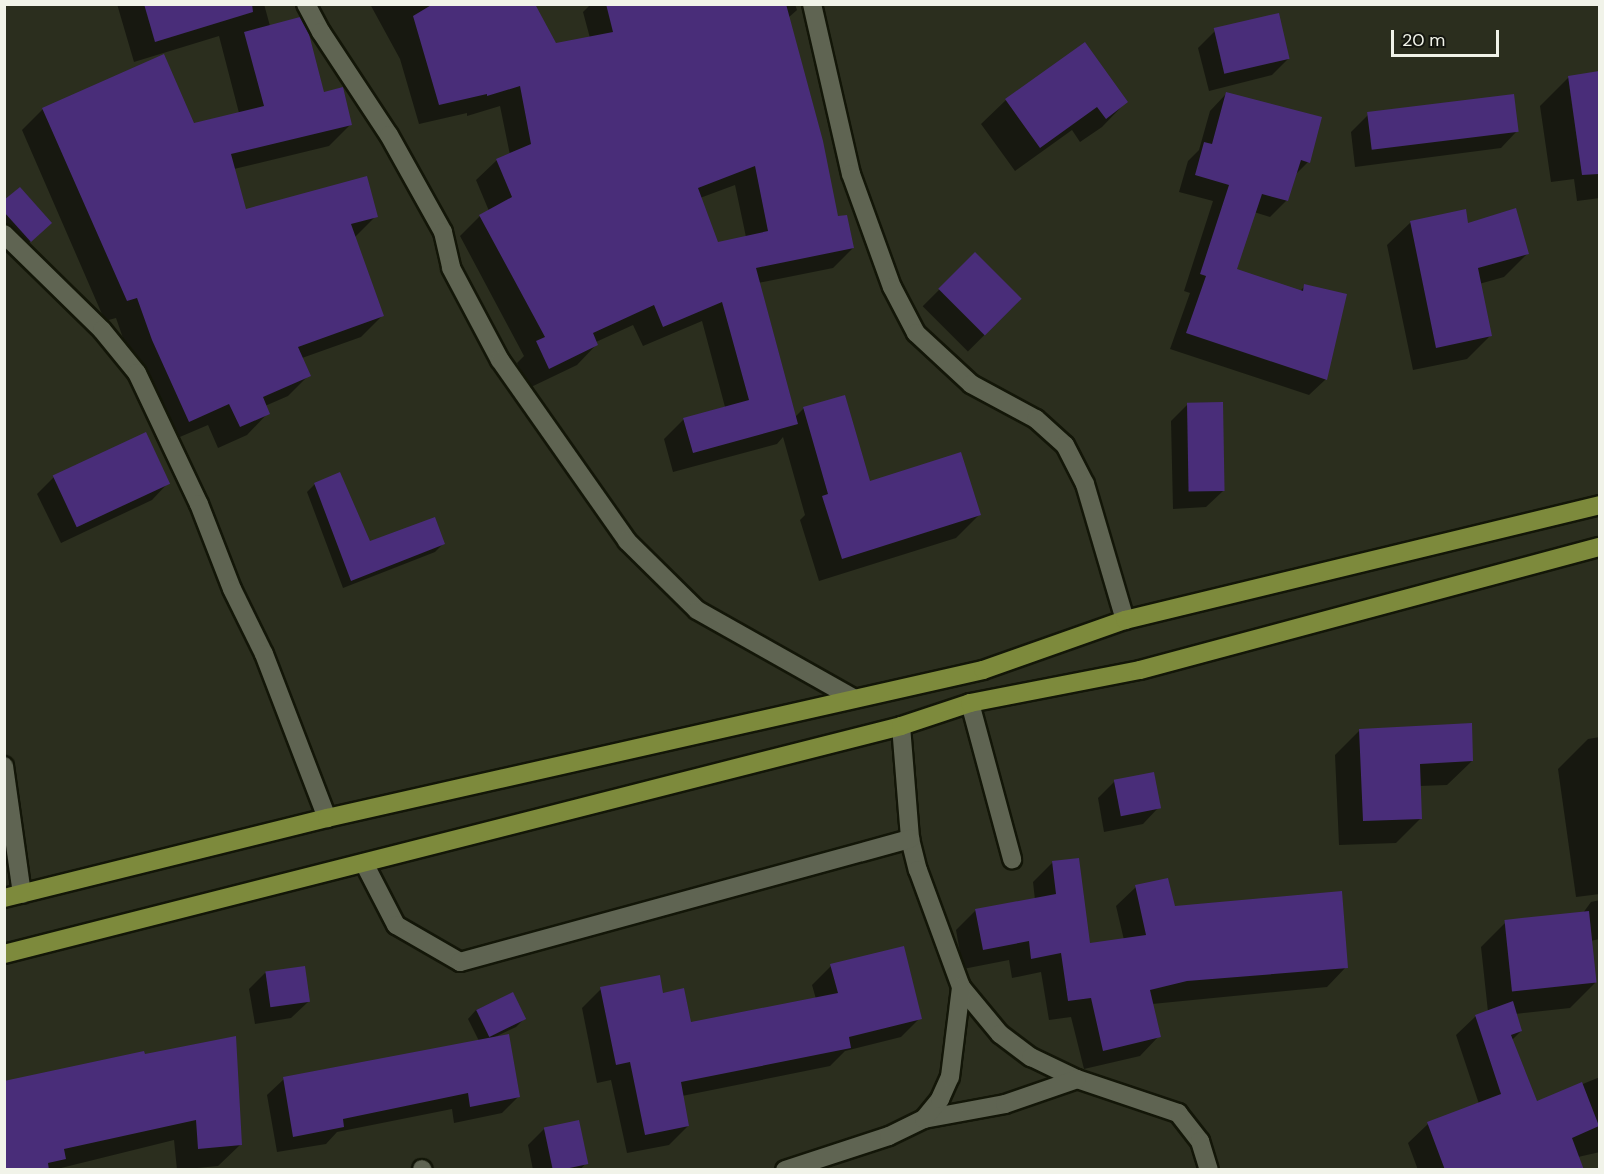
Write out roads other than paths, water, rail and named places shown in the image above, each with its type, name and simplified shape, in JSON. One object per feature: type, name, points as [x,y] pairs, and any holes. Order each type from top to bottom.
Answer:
[{"type":"main road","points":[[13,896],[327,818],[983,670],[1125,620],[1599,505]]},
{"type":"main road","points":[[4,954],[901,726],[970,703],[1140,670],[1599,547]]},
{"type":"street","points":[[306,4],[321,32],[389,135],[443,232],[451,268],[500,360],[627,541],[697,610],[853,698]]},
{"type":"street","points":[[812,4],[851,174],[892,287],[916,333],[971,384],[1036,419],[1065,445],[1085,484],[1125,620]]},
{"type":"street","points":[[4,234],[102,330],[137,373],[199,504],[232,589],[264,654],[327,818]]},
{"type":"street","points":[[970,703],[1012,859]]},
{"type":"street","points":[[901,726],[910,839],[921,881],[960,987],[1000,1035],[1031,1056],[1077,1079],[1178,1113],[1200,1141],[1209,1170]]},
{"type":"street","points":[[4,766],[13,896]]},
{"type":"street","points":[[364,863],[396,925],[460,962],[910,839]]},
{"type":"street","points":[[924,1119],[940,1099],[950,1077],[960,987]]},
{"type":"street","points":[[784,1170],[889,1136],[924,1119],[1005,1104],[1077,1079]]}]
